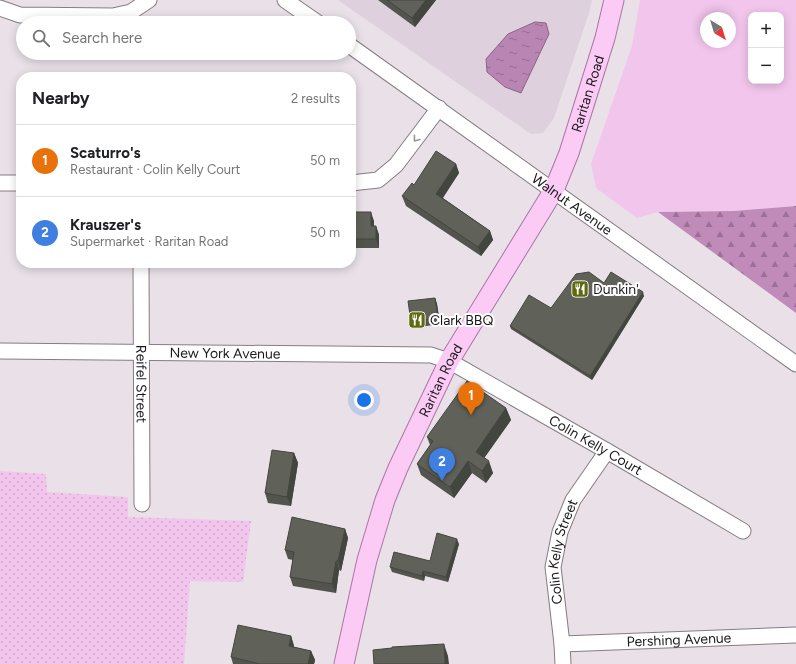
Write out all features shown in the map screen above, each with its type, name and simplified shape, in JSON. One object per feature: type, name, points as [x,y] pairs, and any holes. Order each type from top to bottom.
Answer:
[{"type":"main road","name":"Raritan Road","points":[[344,664],[358,595],[385,500],[413,433],[449,361],[554,190],[569,152],[605,38],[614,0]]},
{"type":"street","points":[[0,8],[20,15],[113,16],[131,12],[149,0]]},
{"type":"street","points":[[285,0],[308,16]]},
{"type":"street","name":"Walnut Avenue","points":[[356,50],[796,364]]},
{"type":"street","points":[[356,182],[378,180],[396,165],[439,108]]},
{"type":"street","points":[[0,183],[16,183]]},
{"type":"street","name":"Reifel Street","points":[[141,268],[140,351],[142,504]]},
{"type":"street","name":"New York Avenue","points":[[0,351],[420,354],[431,355],[449,361]]},
{"type":"street","name":"Colin Kelly Court","points":[[449,361],[743,531]]},
{"type":"street","name":"Colin Kelly Street","points":[[563,664],[553,567],[560,532],[573,500],[607,451]]},
{"type":"street","name":"Pershing Avenue","points":[[562,644],[796,635]]},
{"type":"shaded area","points":[[338,0],[592,0],[554,118],[543,133],[531,134]]},
{"type":"shaded area","points":[[640,0],[796,0],[796,206],[734,211],[658,212],[637,218],[596,188],[591,164],[632,46]]},
{"type":"shaded area","points":[[0,471],[46,474],[47,492],[128,497],[128,517],[251,521],[243,582],[190,581],[184,664],[0,664]]},
{"type":"green space","points":[[796,206],[796,313],[658,212],[734,211]]},
{"type":"water","points":[[535,22],[546,23],[549,34],[521,93],[505,87],[487,72],[486,59],[508,34]]},
{"type":"building","points":[[387,0],[426,0],[412,18]]},
{"type":"building","points":[[436,151],[456,164],[436,194],[490,231],[478,247],[402,196],[412,183],[414,185]]},
{"type":"building","points":[[356,212],[371,212],[371,226],[376,226],[376,239],[356,239]]},
{"type":"building","points":[[589,272],[604,283],[611,272],[643,292],[590,376],[510,326],[529,295],[551,308],[576,274]]},
{"type":"building","points":[[435,298],[438,318],[411,322],[408,301]]},
{"type":"building","points":[[467,381],[506,408],[476,452],[489,461],[482,471],[468,461],[450,487],[417,464],[433,441],[427,437]]},
{"type":"building","points":[[272,450],[294,453],[287,497],[265,493]]},
{"type":"building","points":[[292,517],[345,529],[338,561],[336,561],[332,584],[290,577],[294,552],[285,550]]},
{"type":"building","points":[[437,533],[457,539],[446,577],[423,571],[422,576],[390,567],[394,552],[430,561]]},
{"type":"building","points":[[238,625],[291,636],[289,646],[311,651],[308,664],[260,664],[231,657]]},
{"type":"building","points":[[444,644],[445,664],[374,664],[373,650],[392,647]]},
{"type":"place","name":"Dunkin'","points":[[580,289]]},
{"type":"place","name":"Clark BBQ","points":[[417,320]]},
{"type":"place","name":"Scaturro's","points":[[471,415]]},
{"type":"place","name":"Krauszer's","points":[[442,481]]}]
